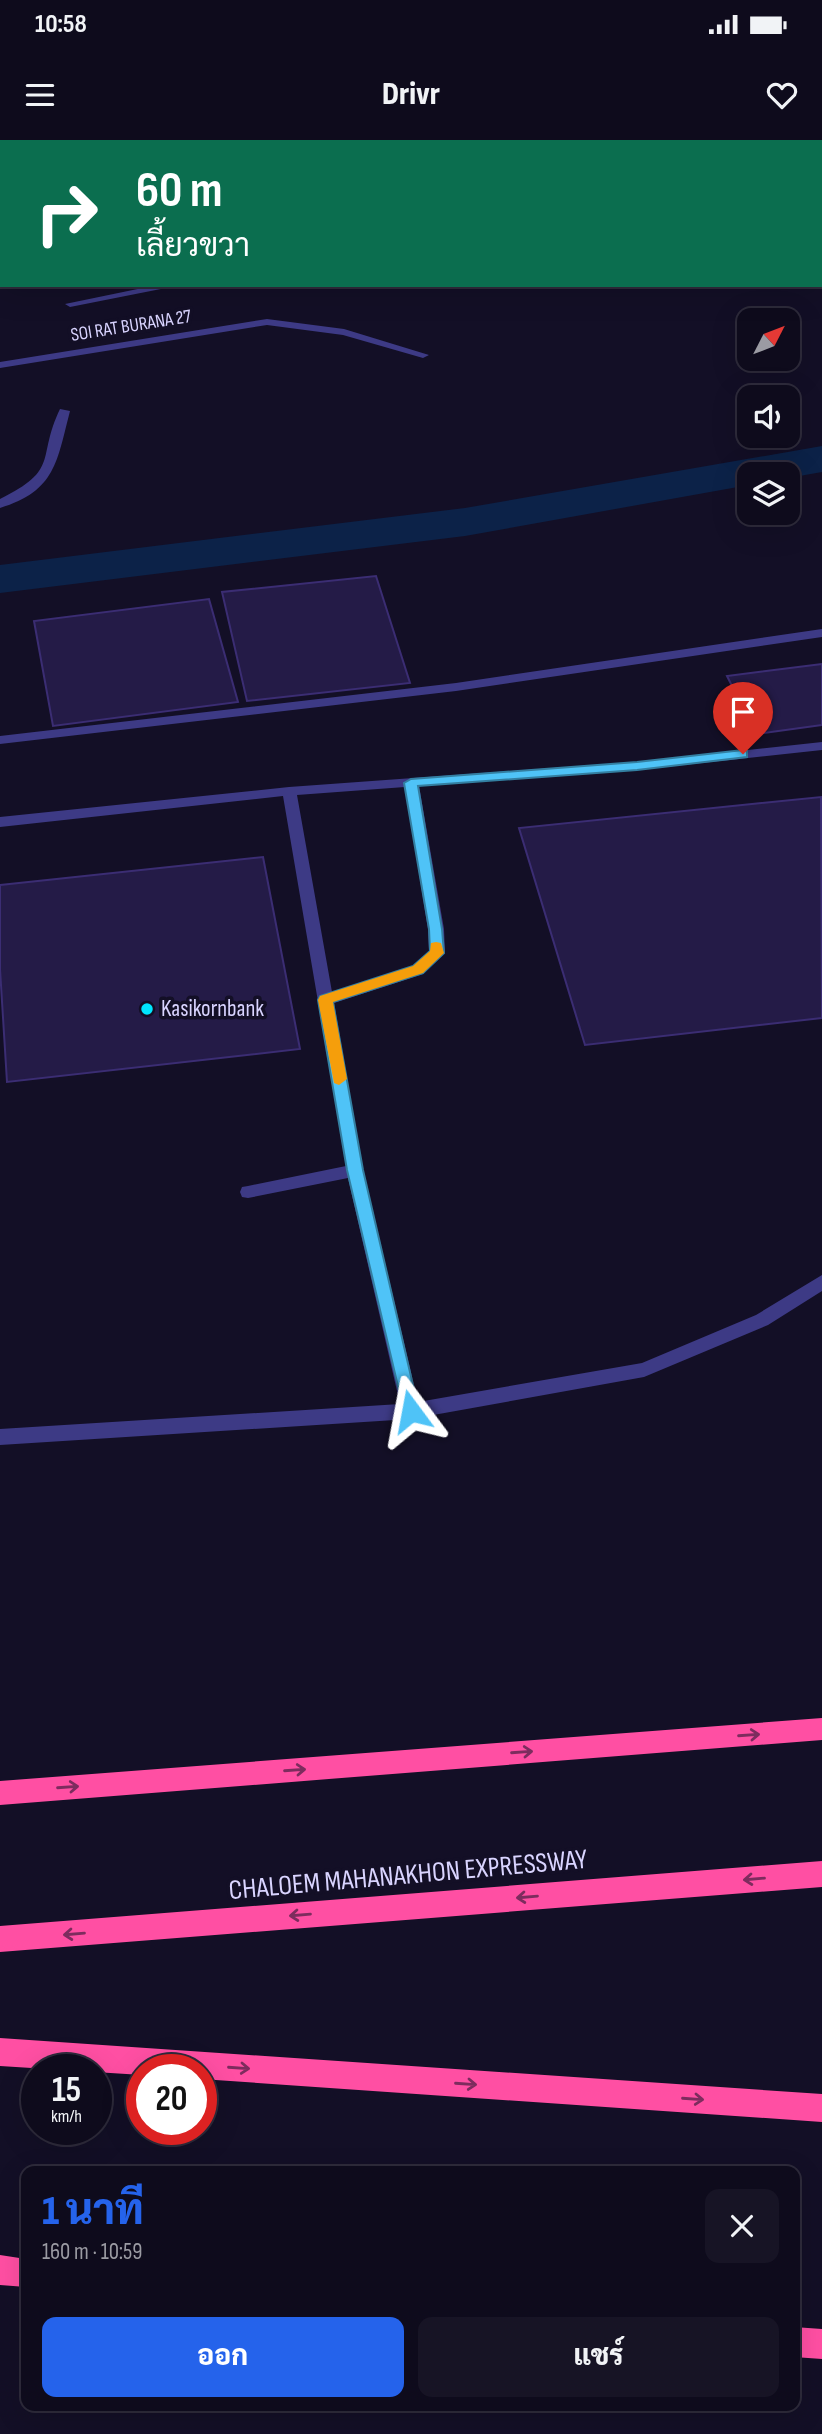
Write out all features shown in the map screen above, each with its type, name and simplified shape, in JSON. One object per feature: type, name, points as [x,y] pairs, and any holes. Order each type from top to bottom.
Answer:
[{"type":"highway","points":[[0,1793],[822,1729]]},
{"type":"highway","name":"CHALOEM MAHANAKHON EXPRESSWAY","points":[[0,1940],[822,1874]]},
{"type":"highway","points":[[0,2052],[822,2108]]},
{"type":"highway","points":[[0,2270],[21,2272]]},
{"type":"highway","points":[[800,2342],[822,2344]]},
{"type":"street","points":[[70,304],[165,287]]},
{"type":"street","name":"SOI RAT BURANA 27","points":[[0,365],[267,322],[344,332],[423,355]]},
{"type":"street","points":[[0,504],[30,489],[47,471],[64,411]]},
{"type":"street","points":[[0,740],[456,687],[822,633]]},
{"type":"street","points":[[0,822],[289,791],[637,766],[822,746]]},
{"type":"street","points":[[325,1000],[418,970],[437,953],[436,929],[411,783]]},
{"type":"street","points":[[289,791],[355,1170],[411,1411]]},
{"type":"street","points":[[248,1192],[355,1170]]},
{"type":"street","points":[[0,1437],[411,1411],[644,1370],[762,1320],[822,1282]]},
{"type":"building","points":[[376,576],[410,683],[247,701],[222,592]]},
{"type":"building","points":[[209,599],[238,702],[53,726],[34,621]]},
{"type":"building","points":[[822,664],[822,725],[756,734],[727,676]]},
{"type":"building","points":[[821,797],[822,1018],[585,1045],[519,828]]},
{"type":"building","name":"Kasikornbank","points":[[263,857],[300,1049],[7,1082],[0,969],[0,885]]},
{"type":"waterway","points":[[0,579],[465,522],[822,459]]},
{"type":"slow traffic","points":[[339,1079],[325,1000],[418,970],[437,953],[436,947]]},
{"type":"place","name":"Kasikornbank","points":[[147,1009]]},
{"type":"route","points":[[411,1411],[355,1170],[325,1000],[418,970],[437,953],[436,929],[411,783],[637,766],[743,754]]}]
